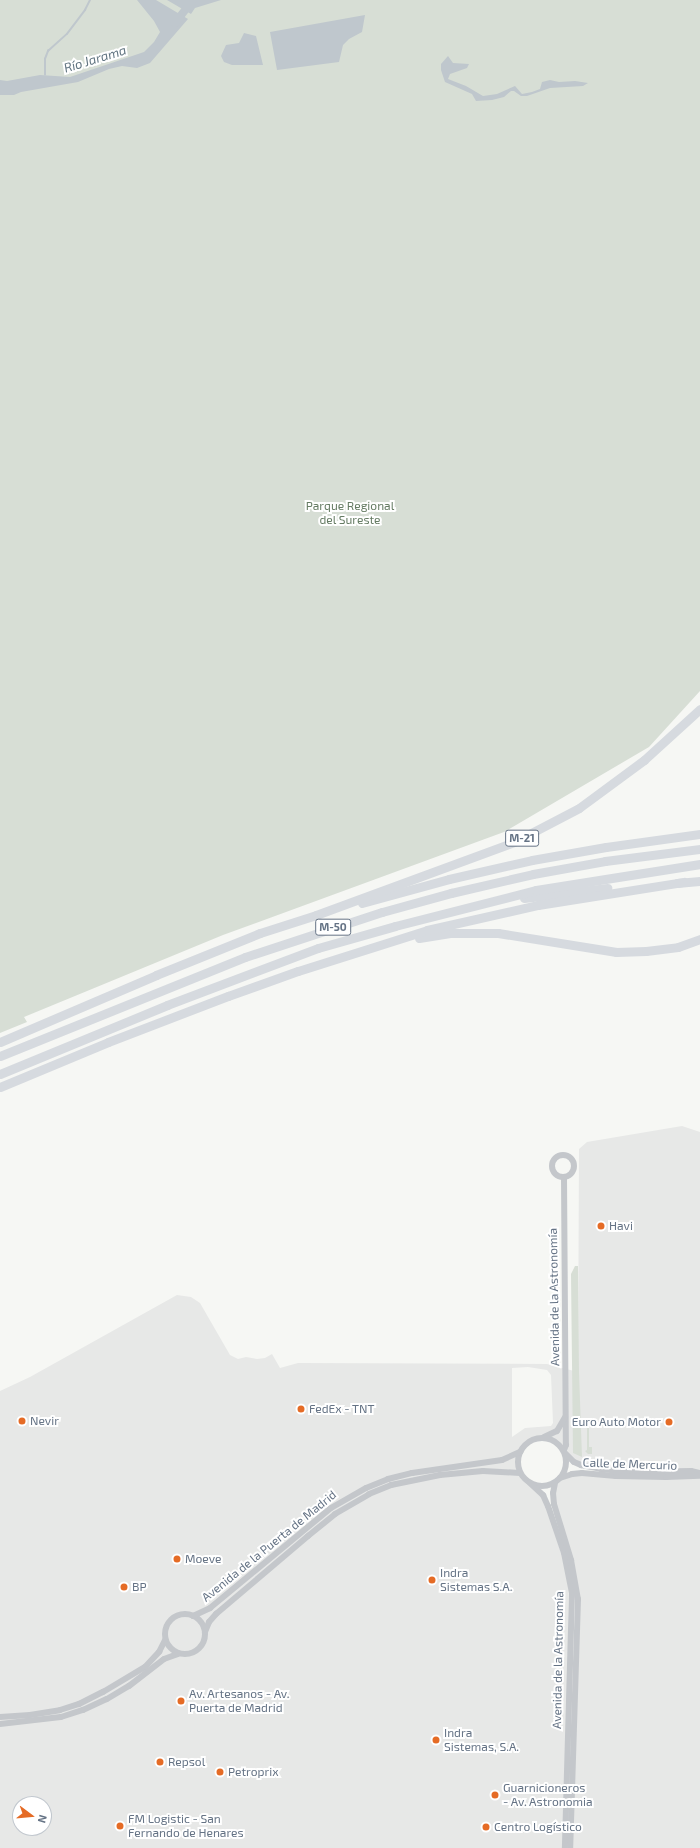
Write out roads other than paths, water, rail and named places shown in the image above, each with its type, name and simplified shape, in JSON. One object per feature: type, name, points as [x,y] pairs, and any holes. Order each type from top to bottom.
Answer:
[{"type":"highway","name":"M-21","points":[[316,915],[514,842],[572,811],[644,760],[700,709]]},
{"type":"highway","name":"M-50","points":[[0,1042],[156,975],[260,933],[316,915],[449,879],[532,860],[680,835],[700,834]]},
{"type":"highway","name":"M-50","points":[[0,1056],[245,957],[382,912],[450,893],[533,874],[605,861],[700,848]]},
{"type":"highway","name":"M-50","points":[[0,1074],[167,1005],[318,948],[506,897],[573,882],[700,864]]},
{"type":"highway","name":"M-50","points":[[0,1088],[108,1042],[228,996],[298,971],[460,922],[538,905],[684,882],[700,881]]},
{"type":"highway","points":[[506,897],[518,898],[575,891],[684,882]]},
{"type":"highway","points":[[384,945],[452,933],[498,933],[616,952],[672,948],[700,939]]},
{"type":"street","name":"Avenida de la Astronomía","points":[[564,1177],[565,1452]]},
{"type":"street","points":[[543,1437],[557,1442],[565,1452],[567,1463],[565,1471],[555,1483],[547,1486],[538,1486],[530,1483],[520,1473],[518,1466],[520,1452],[530,1440],[543,1437],[557,1431],[566,1416]]},
{"type":"street","name":"Avenida de la Puerta de Madrid","points":[[193,1616],[210,1608],[331,1508],[366,1488],[388,1479],[412,1473],[502,1460],[520,1452]]},
{"type":"street","name":"Calle de Mercurio","points":[[565,1452],[574,1462],[601,1469],[632,1472],[691,1471],[700,1475]]},
{"type":"street","name":"Avenida de la Puerta de Madrid","points":[[205,1632],[216,1614],[297,1545],[335,1514],[369,1494],[391,1486],[440,1475],[483,1471],[520,1473]]},
{"type":"street","name":"Calle de Mercurio","points":[[560,1478],[572,1474],[582,1473],[659,1477],[700,1475]]},
{"type":"street","name":"Avenida de la Astronomía","points":[[530,1483],[543,1495],[548,1506],[564,1553],[572,1593],[565,1848]]},
{"type":"street","name":"Avenida de la Astronomía","points":[[555,1483],[553,1493],[554,1504],[571,1560],[578,1599],[570,1848]]},
{"type":"street","points":[[0,1724],[61,1717],[83,1710],[107,1699],[129,1686],[164,1659],[178,1654],[188,1654],[197,1651],[202,1644],[205,1632],[198,1620],[193,1616],[183,1614],[171,1620],[165,1629],[165,1640],[168,1646],[178,1654]]},
{"type":"street","points":[[0,1717],[30,1715],[60,1710],[80,1704],[144,1667],[159,1652],[165,1640]]},
{"type":"waterway","points":[[45,75],[45,59],[48,51],[67,34],[85,10],[90,0]]},
{"type":"waterway","name":"Río Jarama","points":[[175,23],[193,0]]},
{"type":"place","name":"Havi","points":[[601,1226]]},
{"type":"place","name":"FedEx - TNT","points":[[301,1409]]},
{"type":"place","name":"Nevir","points":[[22,1421]]},
{"type":"place","name":"Euro Auto Motor","points":[[669,1422]]},
{"type":"place","name":"Moeve","points":[[177,1559]]},
{"type":"place","name":"Indra Sistemas S.A.","points":[[432,1580]]},
{"type":"place","name":"BP","points":[[124,1587]]},
{"type":"place","name":"Av. Artesanos - Av. Puerta de Madrid","points":[[181,1701]]},
{"type":"place","name":"Indra Sistemas, S.A.","points":[[436,1740]]},
{"type":"place","name":"Repsol","points":[[160,1762]]},
{"type":"place","name":"Petroprix","points":[[220,1772]]},
{"type":"place","name":"Guarnicioneros - Av. Astronomia","points":[[495,1795]]},
{"type":"place","name":"FM Logistic - San Fernando de Henares","points":[[120,1826]]},
{"type":"place","name":"Centro Logístico","points":[[486,1827]]},
{"type":"park label","name":"Parque Regional del Sureste","points":[[350,513]]}]
